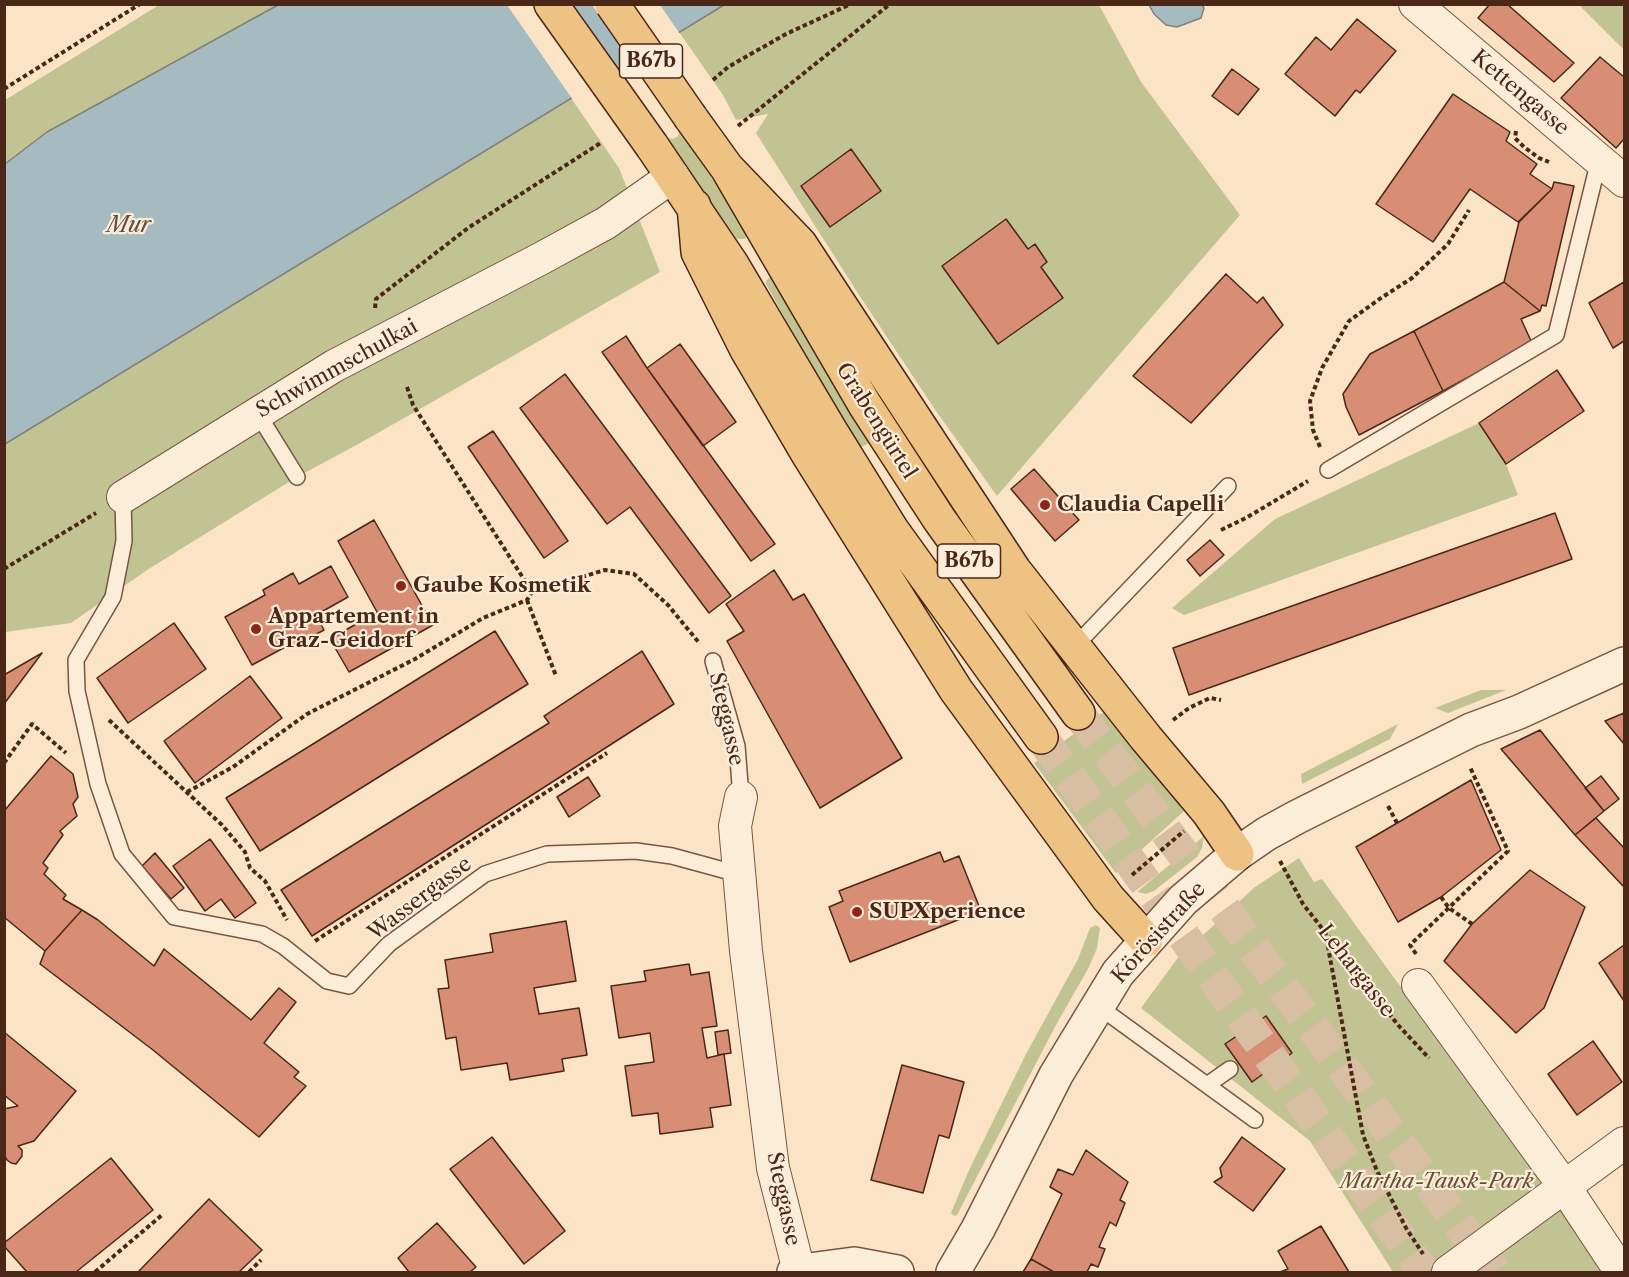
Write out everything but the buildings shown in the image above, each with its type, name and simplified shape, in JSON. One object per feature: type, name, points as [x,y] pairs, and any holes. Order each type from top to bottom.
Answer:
[{"type":"main road","name":"Grabengürtel","points":[[551,4],[694,206],[731,263],[892,530],[1041,737]]},
{"type":"main road","name":"Grabengürtel","points":[[612,4],[727,168],[877,424],[939,519],[1078,713]]},
{"type":"main road","points":[[727,168],[800,243],[1014,570],[1146,738],[1209,813],[1237,854]]},
{"type":"main road","points":[[694,206],[698,252],[747,350],[808,454],[956,690],[1108,898],[1146,940]]},
{"type":"street","name":"Kettengasse","points":[[1415,4],[1624,181]]},
{"type":"street","name":"Schwimmschulkai","points":[[123,497],[334,366],[606,223],[673,176]]},
{"type":"street","name":"Körösistraße","points":[[953,1272],[978,1229],[1056,1075],[1118,973],[1183,900],[1237,854],[1266,834],[1322,804],[1471,730],[1519,712],[1624,664]]},
{"type":"street","name":"Steggasse","points":[[741,797],[735,826],[746,951],[773,1168],[797,1272]]},
{"type":"street","name":"Lehargasse","points":[[1419,974],[1479,1068],[1564,1186],[1621,1272]]},
{"type":"street","points":[[1448,1272],[1554,1197],[1564,1186],[1624,1143]]},
{"type":"street","points":[[797,1272],[854,1264],[897,1272]]},
{"type":"lane","points":[[1328,470],[1556,335],[1599,160]]},
{"type":"lane","points":[[258,414],[297,477]]},
{"type":"lane","points":[[1075,646],[1228,486]]},
{"type":"lane","name":"Wassergasse","points":[[123,497],[124,541],[113,597],[76,660],[77,691],[98,781],[122,854],[174,917],[262,934],[303,957],[327,981],[348,986],[389,944],[485,874],[546,854],[636,851],[672,856],[738,874]]},
{"type":"lane","name":"Steggasse","points":[[712,661],[737,746],[741,797]]},
{"type":"lane","points":[[1098,1006],[1255,1120]]},
{"type":"lane","points":[[1207,1086],[1230,1069]]},
{"type":"path","points":[[4,89],[140,4]]},
{"type":"path","points":[[712,80],[728,67],[786,34],[850,4]]},
{"type":"path","points":[[738,126],[890,4]]},
{"type":"path","name":"Schwimmschulkai","points":[[376,299],[468,228],[602,142]]},
{"type":"path","points":[[1219,531],[1246,518],[1328,470],[1313,430],[1310,401],[1322,368],[1350,321],[1412,278],[1448,244],[1469,210]]},
{"type":"path","points":[[187,792],[233,767],[307,714],[415,659],[483,618],[527,600],[532,592],[413,405],[407,387]]},
{"type":"path","points":[[4,569],[123,497]]},
{"type":"path","name":"Steggasse","points":[[532,592],[606,570],[634,574],[668,605],[712,661]]},
{"type":"path","points":[[527,600],[556,676]]},
{"type":"path","points":[[77,691],[222,825],[245,852],[250,868],[265,880],[301,944],[303,957],[607,753]]},
{"type":"path","points":[[1175,718],[1210,698],[1221,700]]},
{"type":"path","points":[[4,763],[32,724],[98,781]]},
{"type":"path","points":[[1419,974],[1410,945],[1508,851],[1469,764]]},
{"type":"path","points":[[1387,802],[1397,823]]},
{"type":"path","points":[[1124,883],[1186,829]]},
{"type":"path","name":"Lehargasse","points":[[1266,834],[1303,904],[1398,1025],[1428,1058],[1461,1068],[1479,1068]]},
{"type":"path","points":[[1441,897],[1449,908],[1472,924]]},
{"type":"path","points":[[1325,931],[1363,1135],[1377,1171],[1406,1228],[1423,1255]]},
{"type":"path","points":[[95,1272],[162,1215]]},
{"type":"path","points":[[249,1272],[261,1260]]},
{"type":"green space","points":[[159,5],[278,5],[47,132],[5,164],[5,100]]},
{"type":"green space","points":[[724,5],[1099,5],[1141,82],[1240,215],[997,496],[936,411],[756,133],[768,114],[736,120],[723,95],[679,32]]},
{"type":"green space","points":[[1579,5],[1624,5],[1624,50]]},
{"type":"green space","points":[[571,98],[619,168],[660,272],[297,477],[147,570],[71,623],[5,632],[5,444]]},
{"type":"green space","points":[[678,127],[748,233],[745,239],[737,239],[664,137],[673,139],[677,137]]},
{"type":"green space","points":[[771,276],[774,276],[871,442],[860,448],[833,404],[766,284]]},
{"type":"green space","points":[[1479,423],[1506,464],[1518,495],[1184,615],[1172,608],[1275,519]]},
{"type":"green space","points":[[1481,690],[1506,690],[1448,713],[1435,708]]},
{"type":"green space","points":[[1109,708],[1184,811],[1116,873],[1034,763]]},
{"type":"green space","points":[[1398,724],[1390,739],[1302,784],[1301,774]]},
{"type":"green space","points":[[1204,836],[1202,848],[1197,857],[1154,891],[1146,894],[1137,892]]},
{"type":"green space","name":"Martha-Tausk-Park","points":[[1299,858],[1314,882],[1322,879],[1554,1197],[1605,1272],[1393,1272],[1310,1141],[1141,1008],[1177,959],[1255,887]],"holes":[[[1266,1016],[1292,1053],[1252,1082],[1226,1045]]]},
{"type":"green space","points":[[1096,925],[1100,928],[1097,948],[1089,967],[1056,1025],[957,1215],[954,1216],[951,1213],[969,1170],[1026,1054],[1078,959],[1090,928]]},
{"type":"water","name":"Mur","points":[[278,5],[724,5],[5,444],[5,164],[47,132]]},
{"type":"water","points":[[1149,5],[1202,5],[1204,8],[1201,18],[1177,27],[1166,25],[1154,14]]},
{"type":"pier","points":[[507,5],[573,5],[619,72],[573,100]]},
{"type":"pier","points":[[592,5],[660,5],[680,34],[633,63]]},
{"type":"tunnel","points":[[1078,713],[1495,1272]]},
{"type":"tunnel","points":[[1041,737],[1424,1272]]},
{"type":"place","name":"Claudia Capelli","points":[[1045,505]]},
{"type":"place","name":"Gaube Kosmetik","points":[[401,586]]},
{"type":"place","name":"Appartement in Graz-Geidorf","points":[[256,629]]},
{"type":"place","name":"SUPXperience","points":[[857,912]]}]
